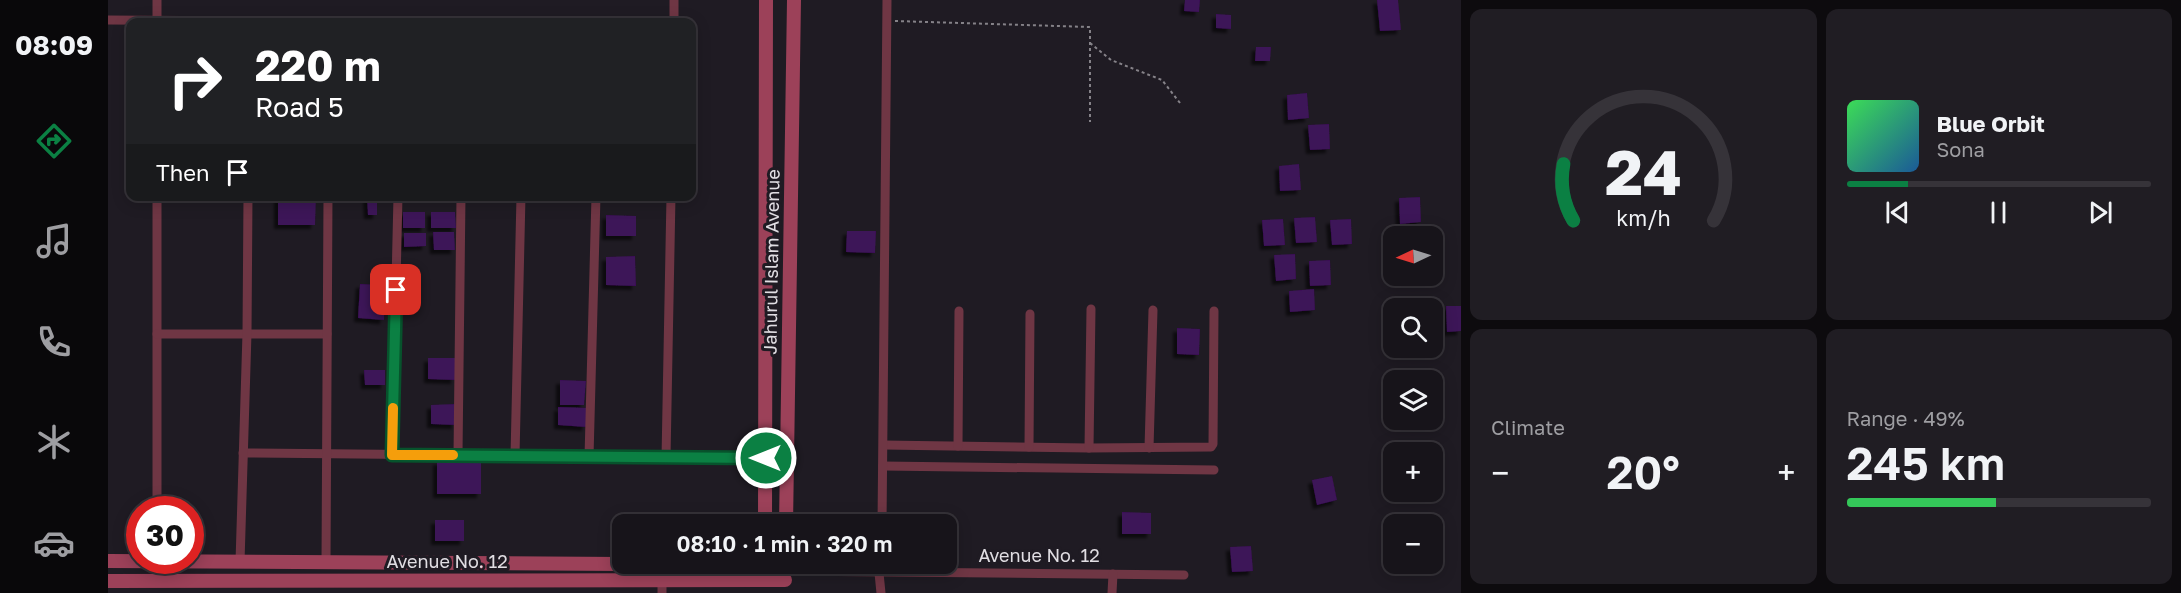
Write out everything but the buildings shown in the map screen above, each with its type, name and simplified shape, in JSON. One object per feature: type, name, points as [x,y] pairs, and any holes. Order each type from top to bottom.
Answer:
[{"type":"street","points":[[157,0],[157,18]]},
{"type":"street","points":[[674,0],[674,18]]},
{"type":"street","name":"Jahurul Islam Avenue","points":[[765,514],[766,0]]},
{"type":"street","name":"Jahurul Islam Avenue","points":[[786,514],[794,0]]},
{"type":"street","points":[[882,514],[886,0]]},
{"type":"street","points":[[108,21],[126,21]]},
{"type":"street","points":[[157,201],[157,496]]},
{"type":"street","points":[[240,562],[247,333],[248,201]]},
{"type":"street","points":[[326,562],[328,201]]},
{"type":"street","points":[[392,455],[398,201]]},
{"type":"street","points":[[458,455],[461,201]]},
{"type":"street","points":[[515,456],[521,201]]},
{"type":"street","points":[[589,457],[596,201]]},
{"type":"street","points":[[666,458],[671,201]]},
{"type":"street","points":[[1089,448],[1091,309]]},
{"type":"street","points":[[1149,448],[1153,310]]},
{"type":"street","points":[[958,446],[959,311]]},
{"type":"street","points":[[884,445],[1208,447],[1214,444],[1214,311]]},
{"type":"street","points":[[1029,447],[1030,314]]},
{"type":"street","points":[[157,334],[327,334]]},
{"type":"street","points":[[243,453],[766,458]]},
{"type":"street","points":[[883,466],[1214,470]]},
{"type":"street","name":"Avenue No. 12","points":[[108,561],[126,561]]},
{"type":"street","name":"Avenue No. 12","points":[[204,562],[612,564]]},
{"type":"street","name":"Avenue No. 12","points":[[957,573],[1184,574]]},
{"type":"street","name":"Avenue No. 12","points":[[108,580],[156,587],[764,586],[786,574]]},
{"type":"street","points":[[879,574],[881,593]]},
{"type":"street","points":[[1113,574],[1113,593]]},
{"type":"path","points":[[886,20],[1090,27],[1090,122]]},
{"type":"path","points":[[1090,43],[1111,60],[1162,80],[1180,103]]},
{"type":"slow traffic","points":[[393,408],[392,455],[453,455]]},
{"type":"route","points":[[396,290],[392,455],[766,458]]}]
